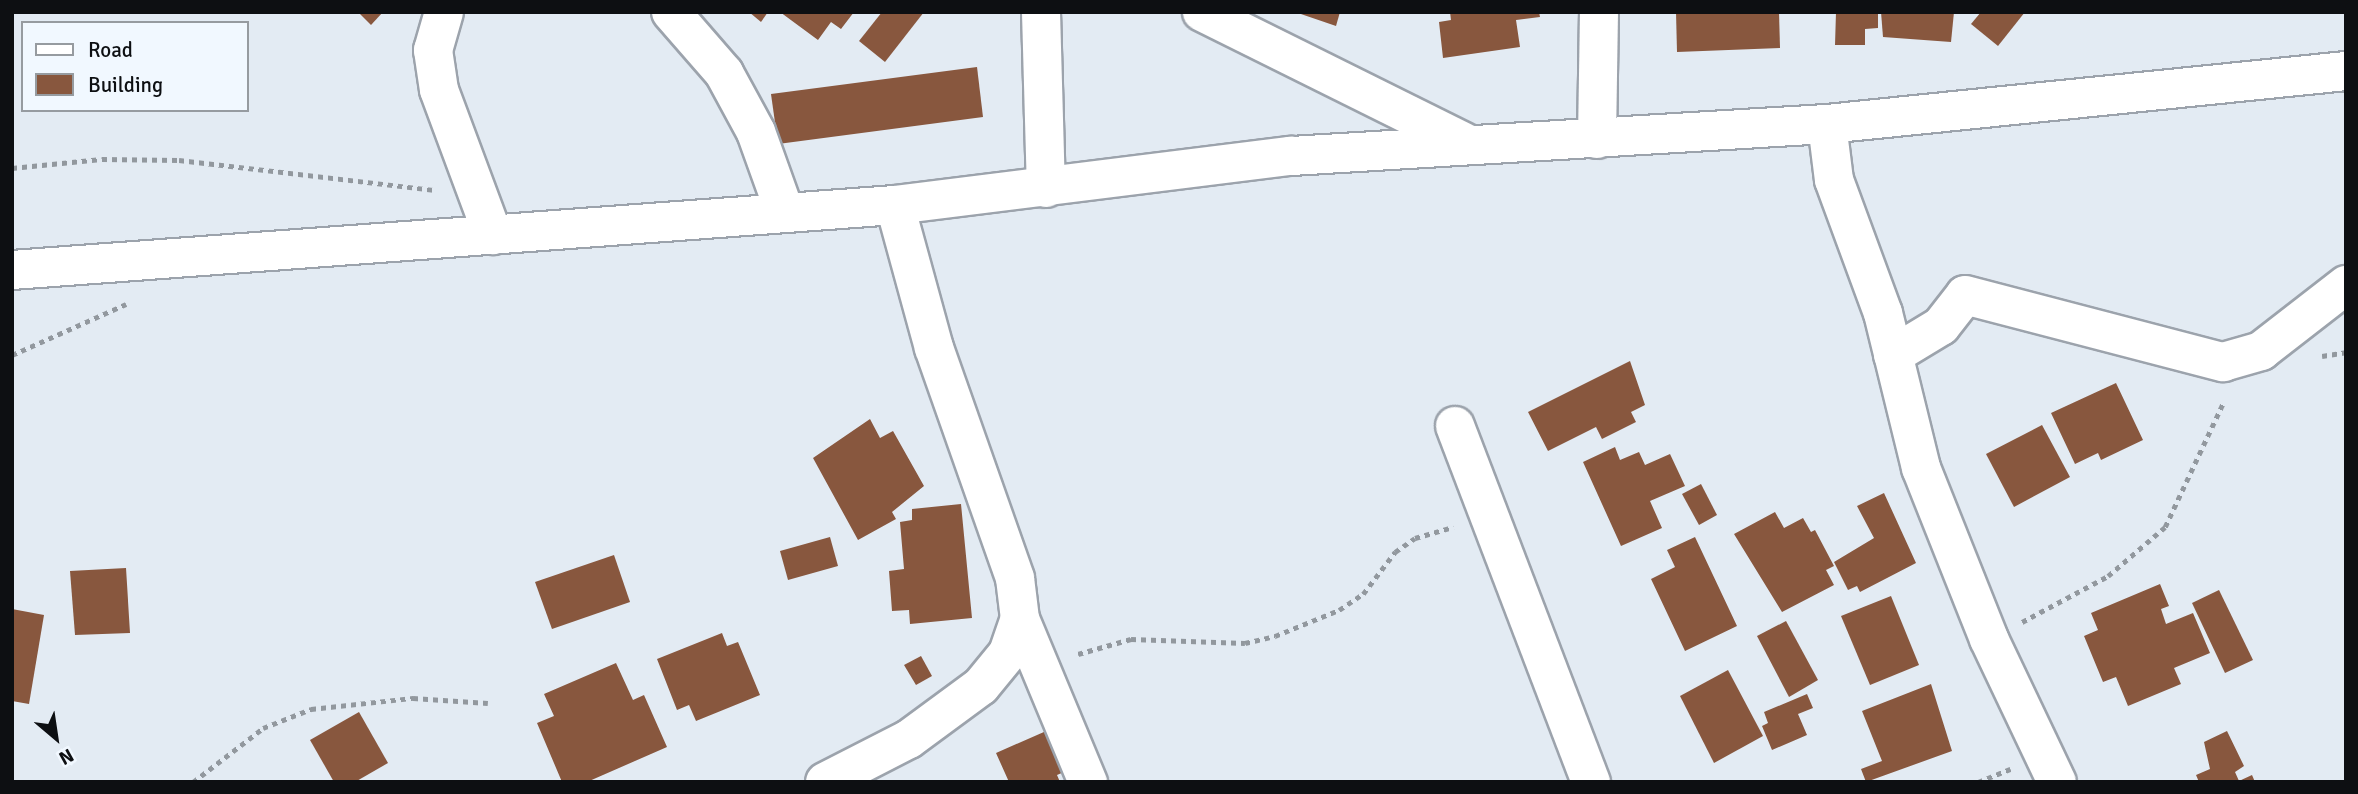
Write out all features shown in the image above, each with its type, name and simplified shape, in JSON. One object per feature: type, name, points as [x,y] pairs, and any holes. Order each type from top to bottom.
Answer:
[{"type":"street","points":[[444,12],[433,50],[439,90],[492,235]]},
{"type":"street","points":[[671,12],[724,73],[756,132],[785,213]]},
{"type":"street","points":[[1041,12],[1046,188]]},
{"type":"street","points":[[1202,12],[1464,142]]},
{"type":"street","points":[[1597,139],[1599,12]]},
{"type":"street","points":[[12,270],[895,205],[1464,142],[1597,139],[1827,124],[2346,71]]},
{"type":"street","points":[[1827,124],[1834,180],[1893,355],[1908,430],[1989,639],[2057,782]]},
{"type":"street","points":[[895,205],[934,348],[1015,578],[1020,619],[1088,782]]},
{"type":"street","points":[[1893,355],[1941,326],[1965,295],[2223,362],[2260,351],[2346,285]]},
{"type":"street","points":[[1455,426],[1488,521],[1591,782]]},
{"type":"street","points":[[824,782],[909,740],[981,686],[1007,653],[1020,619]]},
{"type":"path","points":[[12,168],[179,160],[476,193]]},
{"type":"path","points":[[2314,358],[2346,352]]},
{"type":"path","points":[[1989,639],[2141,552],[2180,504],[2200,443],[2231,394]]},
{"type":"path","points":[[1043,674],[1104,643],[1131,639],[1245,643],[1275,636],[1363,594],[1395,552],[1415,538],[1488,521]]},
{"type":"path","points":[[194,782],[263,729],[311,709],[413,698],[488,703]]},
{"type":"building","points":[[358,12],[383,12],[371,25]]},
{"type":"building","points":[[749,12],[768,12],[761,22]]},
{"type":"building","points":[[780,12],[854,12],[841,29],[831,22],[818,40]]},
{"type":"building","points":[[882,12],[924,12],[885,62],[859,41]]},
{"type":"building","points":[[1295,12],[1340,12],[1336,26]]},
{"type":"building","points":[[1450,12],[1539,12],[1540,17],[1516,20],[1520,47],[1443,58],[1439,22],[1451,20]]},
{"type":"building","points":[[1676,12],[1779,12],[1780,48],[1677,52]]},
{"type":"building","points":[[1836,12],[1878,12],[1878,28],[1865,29],[1865,45],[1835,45]]},
{"type":"building","points":[[1881,12],[1954,12],[1951,42],[1883,37]]},
{"type":"building","points":[[1981,12],[2025,12],[1998,46],[1971,24]]},
{"type":"building","points":[[977,67],[983,117],[778,144],[771,94]]},
{"type":"building","points":[[1630,361],[1645,405],[1631,412],[1636,422],[1602,439],[1596,427],[1548,451],[1528,412]]},
{"type":"building","points":[[2116,383],[2143,440],[2101,460],[2098,453],[2075,464],[2051,413]]},
{"type":"building","points":[[870,419],[880,438],[893,431],[924,486],[892,512],[896,519],[858,540],[813,458]]},
{"type":"building","points":[[2042,425],[2070,477],[2014,507],[1986,454]]},
{"type":"building","points":[[1615,447],[1620,460],[1639,452],[1645,465],[1670,454],[1685,486],[1650,501],[1662,528],[1621,546],[1583,462]]},
{"type":"building","points":[[1701,484],[1717,515],[1699,525],[1682,494]]},
{"type":"building","points":[[1884,493],[1916,563],[1860,592],[1857,586],[1848,590],[1834,562],[1874,538],[1857,506]]},
{"type":"building","points":[[961,504],[972,618],[910,624],[909,610],[892,611],[889,571],[904,569],[900,522],[912,520],[912,509]]},
{"type":"building","points":[[1775,512],[1784,528],[1803,518],[1811,532],[1815,530],[1834,566],[1826,570],[1834,585],[1782,612],[1734,534]]},
{"type":"building","points":[[830,537],[838,566],[788,580],[780,551]]},
{"type":"building","points":[[1695,537],[1737,626],[1685,651],[1651,579],[1675,567],[1667,550]]},
{"type":"building","points":[[614,555],[630,602],[552,629],[535,582]]},
{"type":"building","points":[[126,568],[130,633],[75,635],[70,571]]},
{"type":"building","points":[[2160,584],[2169,606],[2161,609],[2166,624],[2193,613],[2210,653],[2174,668],[2181,684],[2128,706],[2116,677],[2103,682],[2084,636],[2098,630],[2091,613]]},
{"type":"building","points":[[2219,590],[2253,660],[2225,673],[2192,603]]},
{"type":"building","points":[[1891,596],[1919,665],[1870,685],[1841,616]]},
{"type":"building","points":[[12,609],[44,615],[29,704],[12,701]]},
{"type":"building","points":[[1786,621],[1818,680],[1789,697],[1757,636]]},
{"type":"building","points":[[722,633],[727,646],[738,642],[760,695],[696,721],[689,705],[677,710],[657,659]]},
{"type":"building","points":[[921,656],[932,676],[916,685],[904,665]]},
{"type":"building","points":[[616,663],[633,700],[644,695],[667,747],[587,782],[562,782],[537,723],[554,716],[544,694]]},
{"type":"building","points":[[1728,670],[1763,736],[1714,763],[1680,696]]},
{"type":"building","points":[[1931,684],[1952,751],[1866,782],[1861,769],[1882,761],[1862,711]]},
{"type":"building","points":[[1807,694],[1813,708],[1798,714],[1807,735],[1772,750],[1762,726],[1768,723],[1764,712]]},
{"type":"building","points":[[359,712],[388,763],[355,782],[334,782],[310,740]]},
{"type":"building","points":[[1053,728],[1071,769],[1057,775],[1060,782],[1009,782],[996,753]]},
{"type":"building","points":[[2227,731],[2244,766],[2235,772],[2239,781],[2252,775],[2255,782],[2199,782],[2196,775],[2210,769],[2204,742]]}]
